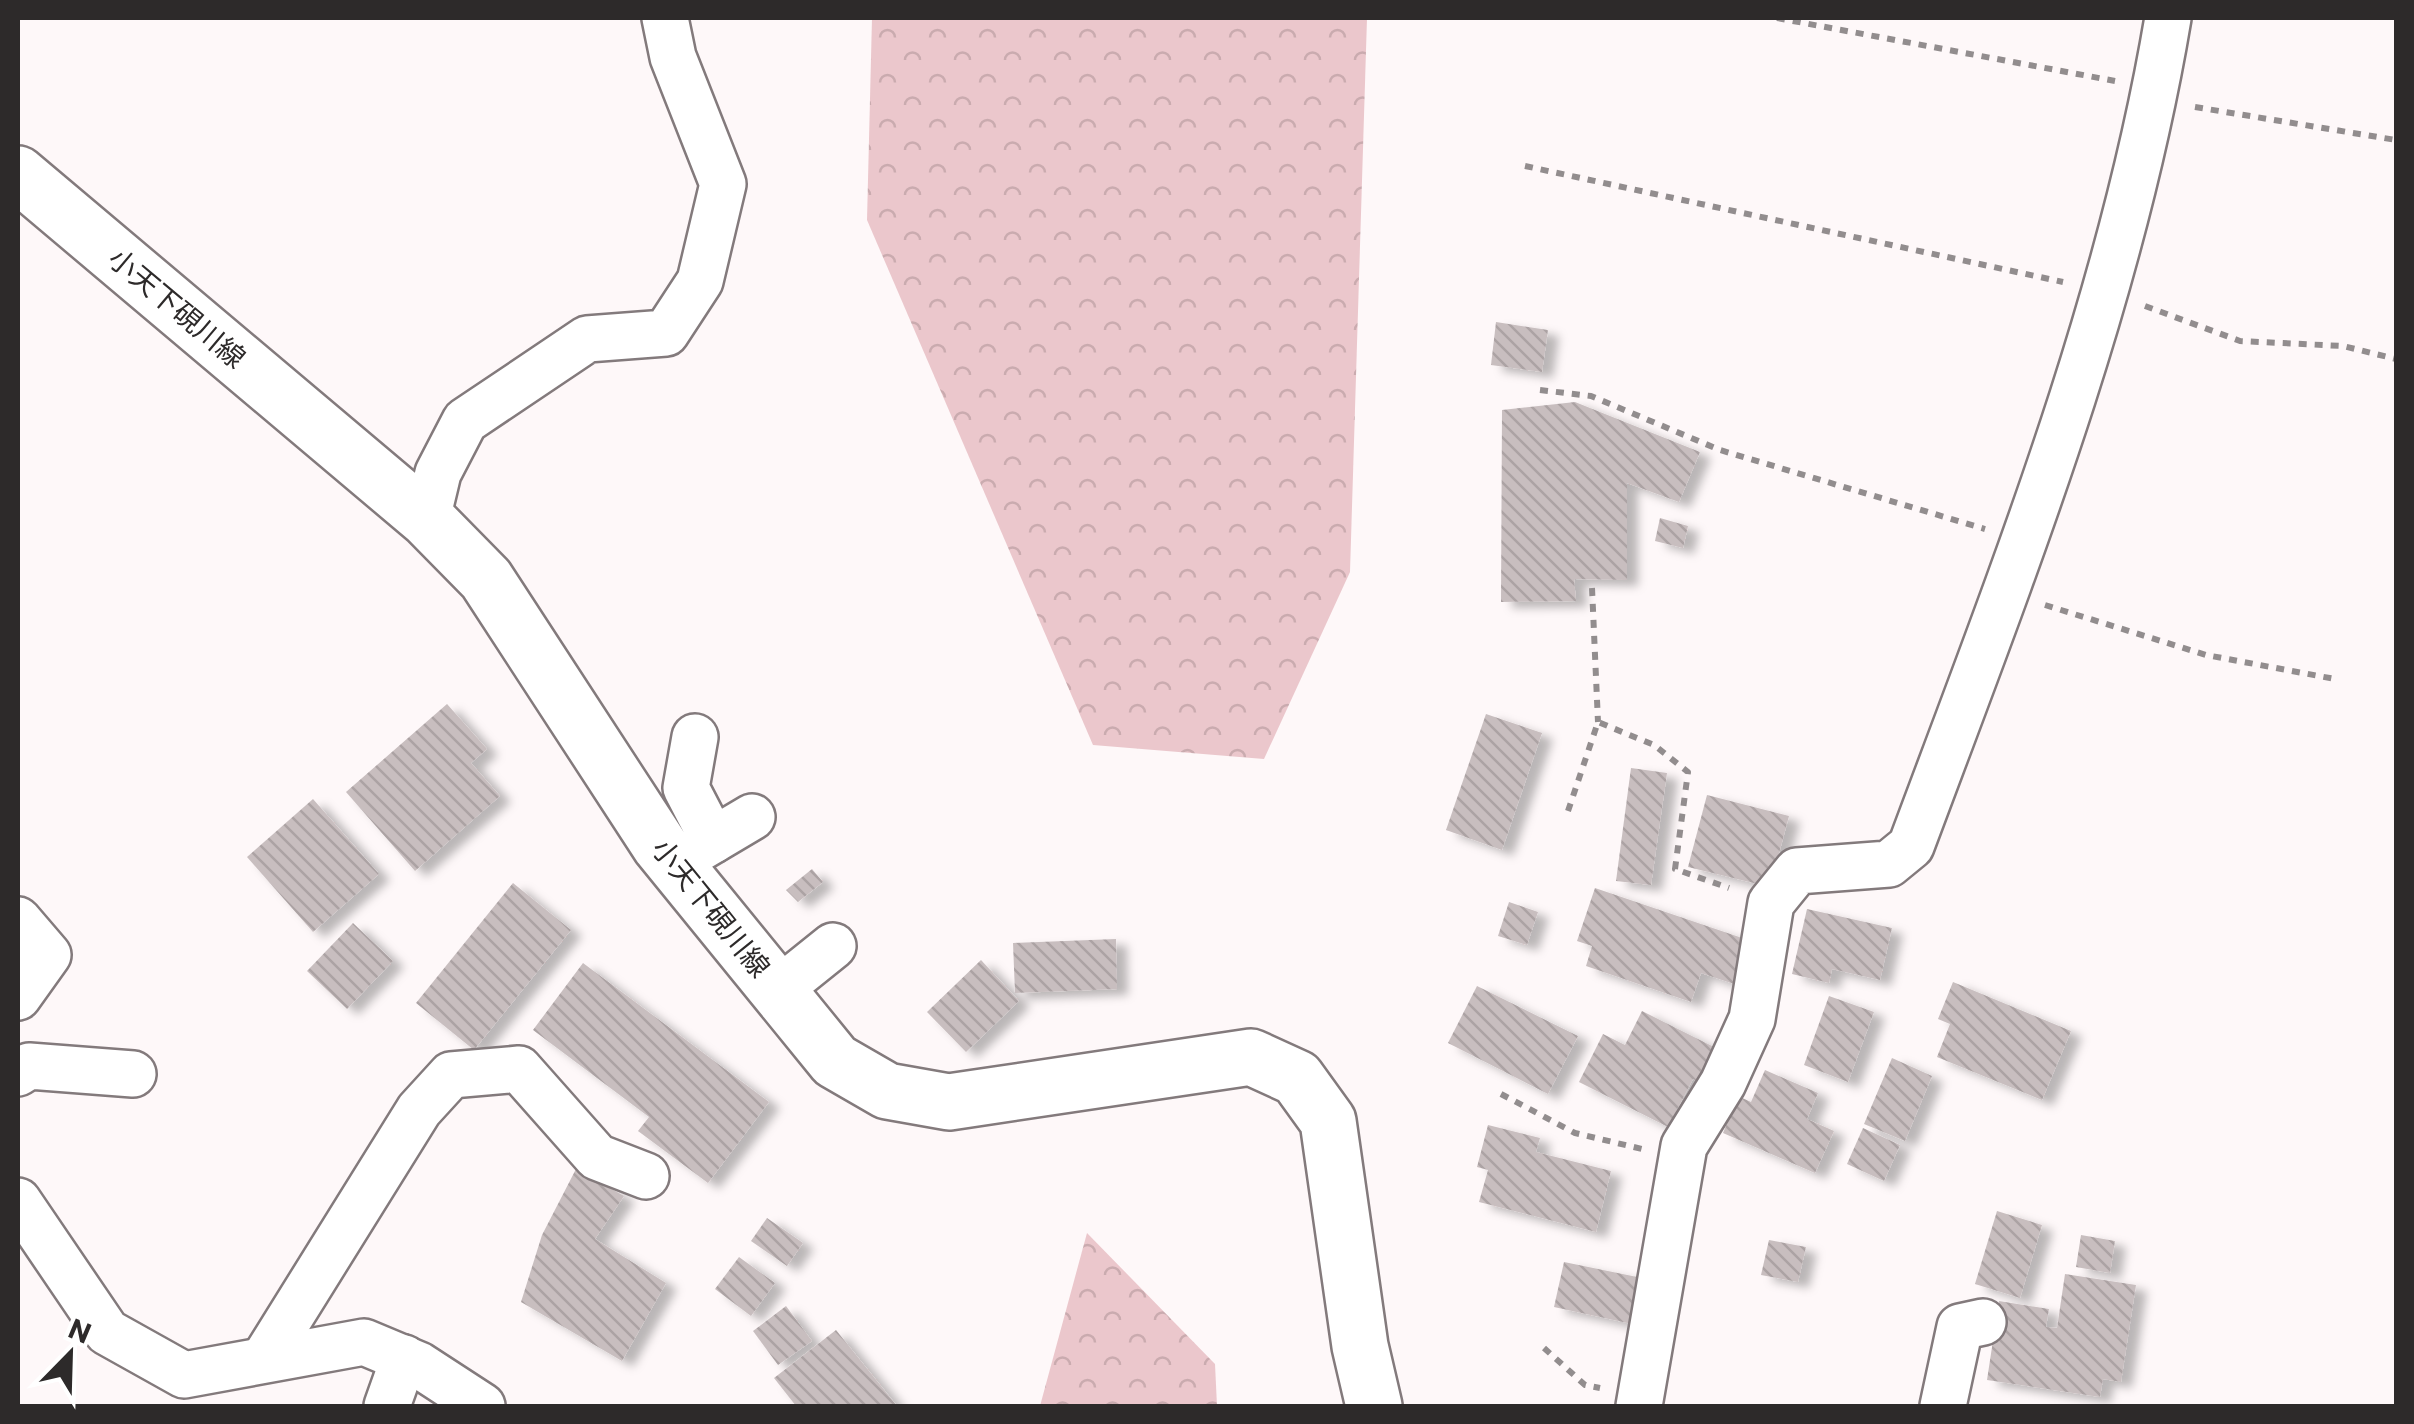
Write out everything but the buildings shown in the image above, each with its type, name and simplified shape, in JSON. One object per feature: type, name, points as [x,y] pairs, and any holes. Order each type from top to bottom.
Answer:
[{"type":"main road","name":"小天下硯川線","points":[[18,174],[427,519],[486,579],[693,852],[777,991],[834,1061],[887,1090],[949,1102],[1251,1057],[1297,1078],[1328,1121],[1360,1346],[1374,1406]]},
{"type":"street","points":[[427,519],[438,473],[465,420],[586,339],[666,333],[700,281],[723,184],[673,58],[665,18]]},
{"type":"street","points":[[1640,1402],[1684,1146],[1723,1084],[1752,1018],[1772,904],[1797,871],[1889,864],[1912,846],[2058,450],[2155,94],[2168,18]]},
{"type":"street","points":[[694,737],[686,788],[693,852],[752,817]]},
{"type":"street","points":[[18,920],[48,955],[18,997]]},
{"type":"street","points":[[777,991],[833,946]]},
{"type":"street","points":[[18,1073],[29,1066],[134,1074]]},
{"type":"street","points":[[264,1359],[418,1110],[451,1075],[519,1070],[597,1157],[646,1176]]},
{"type":"street","points":[[18,1201],[107,1332],[184,1375],[364,1342],[404,1358],[482,1406]]},
{"type":"street","points":[[1943,1406],[1960,1327],[1983,1322]]},
{"type":"street","points":[[386,1406],[404,1358]]},
{"type":"path","points":[[1777,18],[2396,140]]},
{"type":"path","points":[[1525,166],[2104,286],[2156,314],[2240,341],[2342,346],[2396,359]]},
{"type":"path","points":[[1540,390],[1591,396],[1720,450],[1950,516],[2024,544]]},
{"type":"path","points":[[1568,811],[1598,722],[1592,588]]},
{"type":"path","points":[[2006,592],[2206,655],[2335,679]]},
{"type":"path","points":[[1598,722],[1654,745],[1688,772],[1675,869],[1742,892],[1769,918]]},
{"type":"path","points":[[1501,1094],[1576,1133],[1682,1158]]},
{"type":"path","points":[[1544,1348],[1585,1385],[1640,1402]]},
{"type":"green space","points":[[872,18],[1367,18],[1350,572],[1264,759],[1093,745],[867,220]]},
{"type":"green space","points":[[1087,1233],[1215,1364],[1217,1406],[1040,1406]]}]
